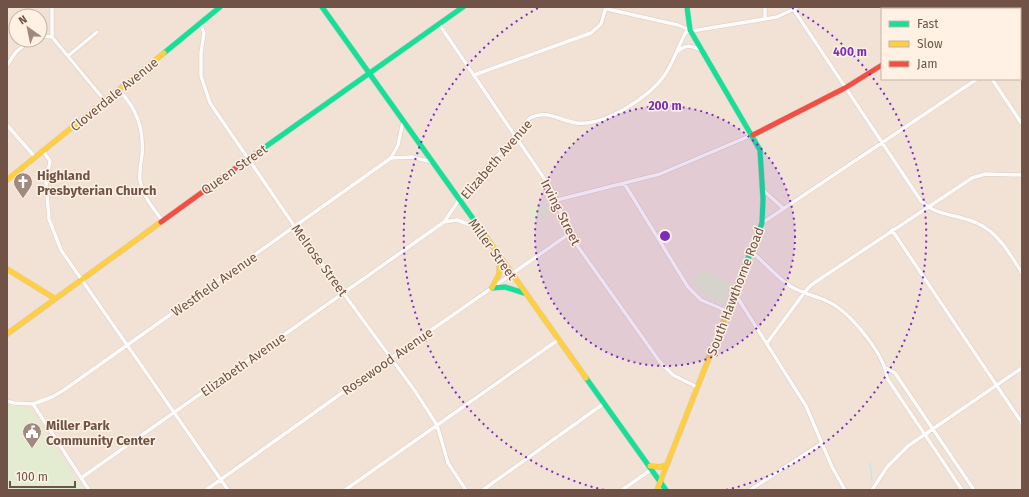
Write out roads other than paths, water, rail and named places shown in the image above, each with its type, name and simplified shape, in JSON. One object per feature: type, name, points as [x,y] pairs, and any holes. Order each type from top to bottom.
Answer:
[{"type":"main road","name":"Cloverdale Avenue","points":[[7,180],[220,7]]},
{"type":"main road","name":"Miller Street","points":[[322,7],[603,404],[666,490]]},
{"type":"main road","name":"Queen Street","points":[[7,334],[81,278],[463,7]]},
{"type":"main road","name":"South Hawthorne Road","points":[[657,490],[762,223],[763,190],[761,156],[752,135],[690,30],[687,17],[687,7]]},
{"type":"main road","points":[[752,135],[845,88],[881,66]]},
{"type":"main road","points":[[492,288],[499,274],[500,258]]},
{"type":"main road","points":[[7,269],[54,298]]},
{"type":"main road","points":[[492,288],[505,287],[525,293]]},
{"type":"main road","points":[[651,468],[667,465]]},
{"type":"street","points":[[52,7],[52,37],[104,101]]},
{"type":"street","points":[[765,7],[765,18]]},
{"type":"street","points":[[474,75],[591,33],[601,24],[607,8],[678,25],[690,30],[777,17],[798,7]]},
{"type":"street","points":[[794,10],[922,201],[928,207],[943,214],[968,219],[985,227],[999,239],[1022,272]]},
{"type":"street","name":"Melrose Street","points":[[200,23],[204,33],[201,66],[205,93],[215,112],[295,227],[392,358],[437,425],[448,463],[466,490]]},
{"type":"street","name":"Irving Street","points":[[439,24],[552,190],[569,234],[660,362],[672,375],[697,387]]},
{"type":"street","name":"Elizabeth Avenue","points":[[81,478],[444,222],[459,200],[527,120],[539,114],[580,123],[597,120],[616,113],[651,90],[664,76],[684,35],[690,30]]},
{"type":"street","points":[[68,56],[97,32]]},
{"type":"street","points":[[48,37],[52,37]]},
{"type":"street","points":[[677,51],[684,46],[689,45],[702,50]]},
{"type":"street","points":[[7,65],[21,48]]},
{"type":"street","points":[[762,223],[975,80]]},
{"type":"street","points":[[993,80],[1022,124]]},
{"type":"street","points":[[119,90],[131,104],[139,122],[142,142],[140,178],[147,199],[162,220]]},
{"type":"street","points":[[391,158],[398,145],[403,121]]},
{"type":"street","points":[[7,125],[34,157]]},
{"type":"street","points":[[557,200],[675,169],[752,135]]},
{"type":"street","points":[[43,151],[50,161],[46,182],[46,200],[53,232],[61,250],[228,490]]},
{"type":"street","points":[[391,158],[412,157],[432,162]]},
{"type":"street","name":"Westfield Avenue","points":[[33,404],[52,397],[64,390],[126,344],[295,227],[391,158]]},
{"type":"street","points":[[767,344],[804,293],[811,286],[892,230],[963,184],[979,176],[1022,175]]},
{"type":"street","points":[[624,183],[694,294],[701,300],[727,311]]},
{"type":"street","points":[[763,190],[783,208]]},
{"type":"street","points":[[444,222],[457,220],[479,228]]},
{"type":"street","points":[[892,230],[1022,423]]},
{"type":"street","name":"Rosewood Avenue","points":[[206,490],[569,234]]},
{"type":"street","points":[[751,251],[781,279],[804,293],[830,303],[846,314],[859,327],[886,368],[895,373],[974,490]]},
{"type":"street","points":[[734,292],[806,406],[845,490]]},
{"type":"street","points":[[345,490],[558,340]]},
{"type":"street","points":[[886,368],[887,378],[962,490]]},
{"type":"street","points":[[872,490],[896,457],[908,446],[1022,368]]},
{"type":"street","points":[[7,401],[33,404],[89,490]]},
{"type":"street","points":[[483,490],[603,404]]},
{"type":"street","points":[[753,489],[822,443]]},
{"type":"street","points":[[622,490],[651,468]]},
{"type":"waterway","points":[[870,463],[872,480]]},
{"type":"place","name":"Highland Presbyterian Church","points":[[23,199]]},
{"type":"place","name":"Miller Park Community Center","points":[[32,449]]}]
